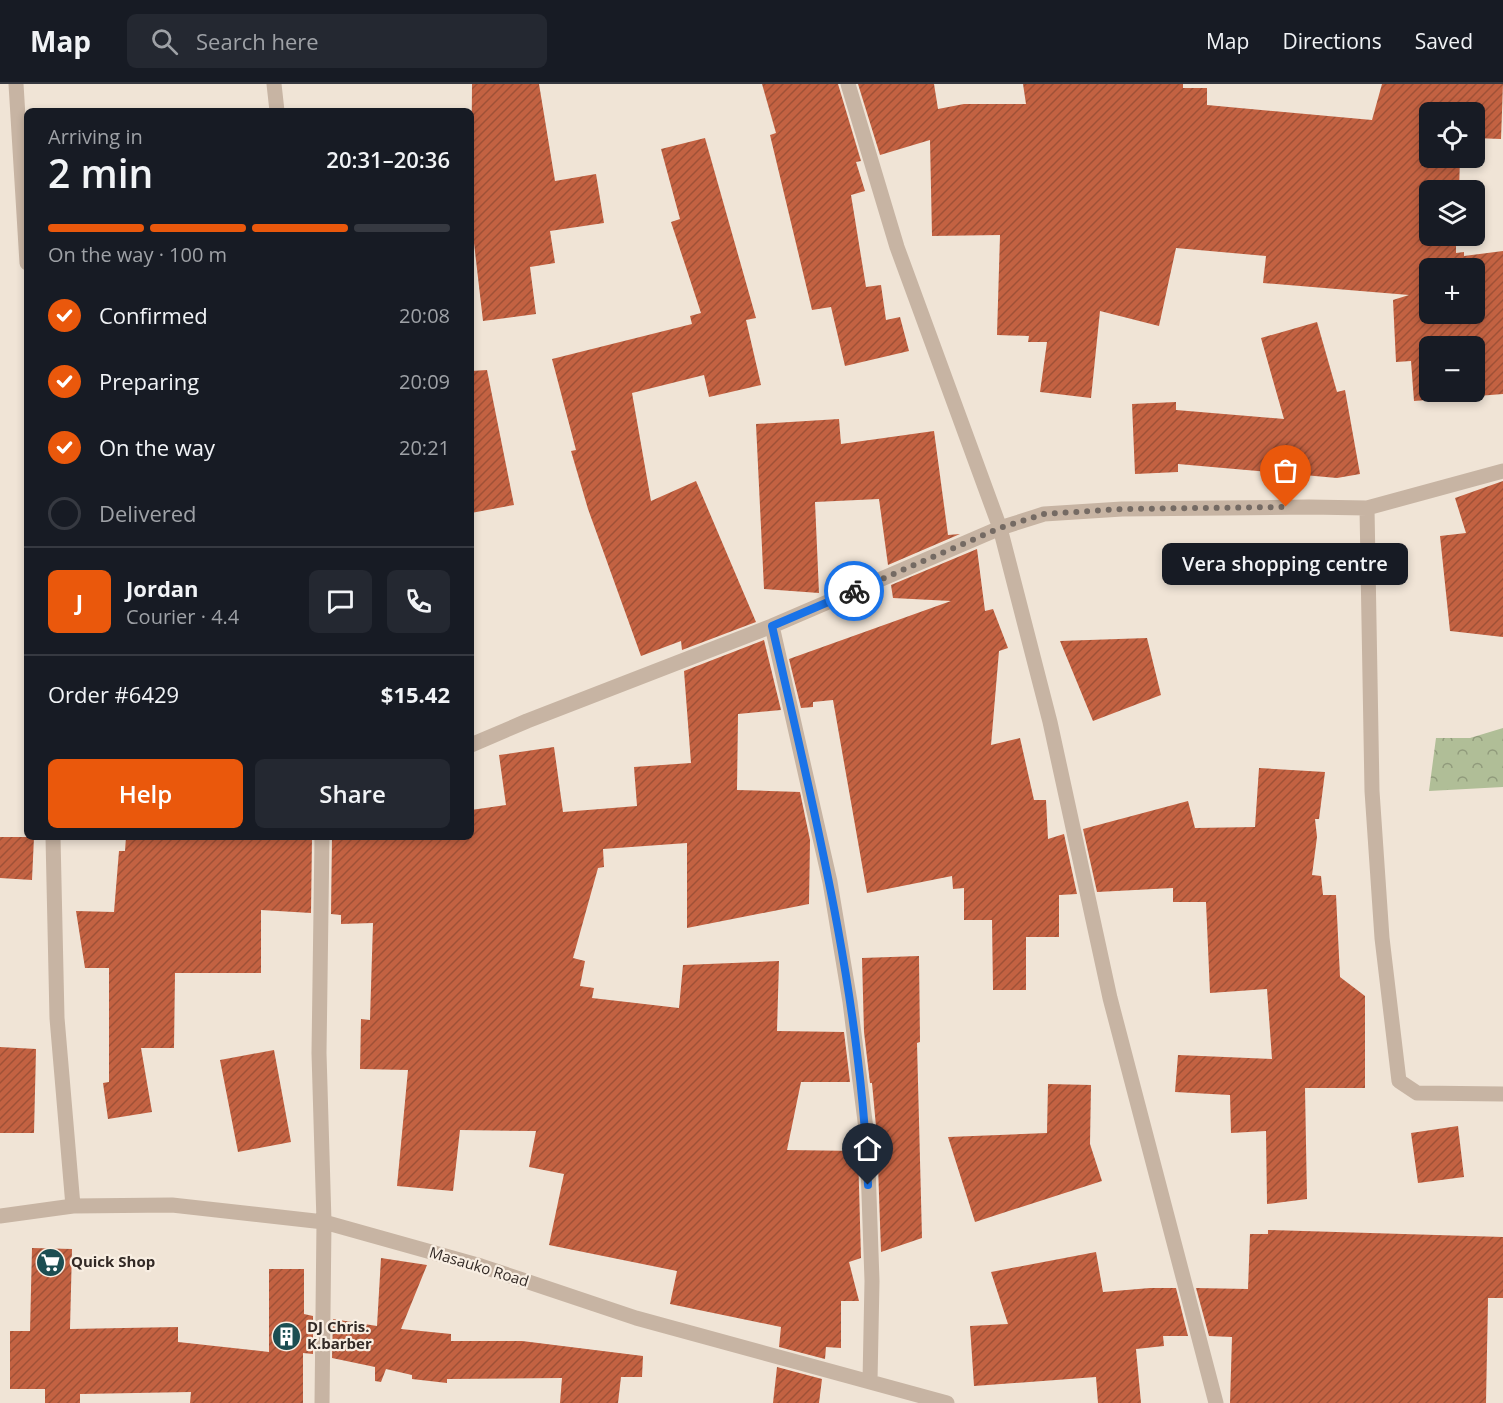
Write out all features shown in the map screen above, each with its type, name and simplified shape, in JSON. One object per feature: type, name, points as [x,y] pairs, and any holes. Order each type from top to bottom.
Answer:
[{"type":"street","points":[[16,84],[24,214]]},
{"type":"street","points":[[273,84],[277,108]]},
{"type":"street","points":[[848,84],[897,248],[1000,528],[1050,722],[1110,998],[1216,1403]]},
{"type":"street","points":[[474,744],[772,626],[1000,528],[1044,514],[1122,509],[1367,508],[1503,471]]},
{"type":"street","points":[[1367,508],[1372,791],[1382,938],[1400,1081],[1416,1093],[1503,1094]]},
{"type":"street","points":[[772,626],[830,882],[851,1013],[867,1137],[872,1281],[870,1381]]},
{"type":"street","points":[[53,840],[57,1018],[73,1206]]},
{"type":"street","points":[[322,840],[319,1053],[324,1222],[322,1403]]},
{"type":"street","name":"Masauko Road","points":[[0,1216],[73,1206],[172,1205],[324,1222],[481,1266],[636,1318],[947,1403]]},
{"type":"green space","points":[[1503,728],[1503,787],[1429,791],[1436,738],[1470,738]]},
{"type":"building","points":[[472,84],[539,84],[555,181],[596,174],[604,223],[550,231],[555,263],[530,267],[536,314],[483,321],[474,243],[474,108],[472,108]]},
{"type":"building","points":[[762,84],[838,84],[861,161],[856,162],[865,191],[851,195],[866,287],[881,285],[886,320],[900,317],[909,351],[845,366],[831,307],[812,310],[770,135],[776,133]]},
{"type":"building","points":[[858,84],[934,84],[938,109],[964,104],[1026,104],[1023,84],[1183,84],[1183,88],[1207,88],[1207,105],[1372,120],[1382,84],[1503,84],[1501,139],[1485,138],[1485,102],[1419,102],[1419,168],[1460,168],[1459,180],[1419,180],[1419,246],[1456,246],[1456,253],[1464,252],[1464,256],[1503,251],[1503,394],[1485,395],[1485,336],[1419,336],[1419,401],[1414,401],[1411,361],[1396,362],[1393,300],[1409,295],[1263,283],[1266,256],[1176,248],[1159,326],[1100,311],[1091,398],[1040,392],[1047,342],[1028,342],[1029,336],[997,335],[1000,235],[932,236],[930,140],[880,155]]},
{"type":"building","points":[[705,138],[756,318],[746,320],[761,385],[709,397],[704,375],[632,393],[651,501],[696,481],[756,622],[682,650],[681,641],[641,656],[588,509],[571,451],[576,450],[552,359],[692,324],[690,316],[701,313],[671,222],[680,219],[661,149]]},
{"type":"building","points":[[1317,322],[1337,392],[1345,390],[1360,474],[1337,478],[1178,464],[1178,472],[1135,474],[1132,404],[1176,402],[1176,410],[1284,419],[1261,338]]},
{"type":"building","points":[[487,370],[514,505],[474,512],[474,371]]},
{"type":"building","points":[[839,419],[841,444],[934,431],[948,535],[960,534],[888,565],[879,499],[815,502],[819,593],[764,589],[756,424]]},
{"type":"building","points":[[1503,481],[1503,637],[1450,631],[1440,536],[1466,533],[1455,498]]},
{"type":"building","points":[[977,549],[985,611],[993,609],[1008,648],[999,651],[991,745],[1020,738],[1034,800],[1046,800],[1048,839],[1064,834],[1077,894],[1059,895],[1059,937],[1026,937],[1026,990],[993,990],[992,920],[964,920],[964,888],[953,889],[952,876],[867,893],[833,700],[813,702],[813,707],[801,708],[789,659],[951,601],[893,598],[891,585]]},
{"type":"building","points":[[1147,638],[1161,695],[1093,721],[1060,641]]},
{"type":"building","points":[[764,640],[781,710],[738,714],[737,790],[800,792],[810,840],[809,904],[687,928],[687,843],[603,849],[604,867],[598,868],[573,958],[585,961],[580,986],[594,988],[592,998],[679,1008],[683,965],[779,961],[777,1031],[844,1032],[850,1082],[801,1082],[787,1150],[858,1151],[861,1258],[849,1262],[859,1301],[841,1301],[841,1348],[826,1347],[825,1359],[779,1347],[781,1327],[670,1304],[677,1271],[549,1245],[564,1174],[529,1167],[536,1131],[460,1130],[453,1191],[397,1186],[408,1070],[360,1069],[361,1019],[370,1020],[373,923],[341,924],[341,915],[331,914],[332,840],[474,840],[474,810],[506,805],[499,755],[554,747],[563,812],[637,806],[634,767],[691,763],[684,671]]},
{"type":"building","points":[[1259,768],[1325,772],[1319,819],[1315,819],[1317,837],[1312,875],[1321,876],[1323,895],[1336,895],[1340,977],[1365,996],[1365,1088],[1305,1088],[1307,1199],[1267,1204],[1266,1131],[1231,1133],[1230,1095],[1175,1092],[1178,1055],[1272,1059],[1267,989],[1210,993],[1206,902],[1173,902],[1173,888],[1097,892],[1083,829],[1188,801],[1195,828],[1255,827]]},
{"type":"building","points":[[0,837],[24,837],[24,840],[34,840],[32,880],[0,878]]},
{"type":"building","points":[[126,840],[312,840],[311,913],[261,910],[261,973],[175,973],[174,1048],[141,1048],[152,1112],[108,1119],[103,1083],[109,1082],[109,968],[85,968],[76,911],[114,912],[119,851],[125,851]]},
{"type":"building","points":[[919,956],[920,1042],[917,1043],[922,1238],[881,1252],[877,1137],[864,1032],[862,958]]},
{"type":"building","points":[[0,1047],[36,1049],[34,1133],[0,1133]]},
{"type":"building","points":[[274,1050],[291,1142],[238,1152],[220,1060]]},
{"type":"building","points":[[1048,1084],[1091,1085],[1090,1144],[1102,1181],[975,1222],[948,1137],[1047,1133]]},
{"type":"building","points":[[1458,1126],[1464,1177],[1418,1183],[1411,1133]]},
{"type":"building","points":[[1268,1230],[1503,1237],[1503,1298],[1488,1298],[1486,1403],[1230,1403],[1232,1337],[1209,1336],[1196,1288],[1248,1289],[1250,1234],[1268,1234]]},
{"type":"building","points":[[32,1248],[72,1249],[70,1329],[178,1327],[178,1342],[269,1352],[269,1269],[304,1269],[304,1314],[313,1316],[313,1354],[303,1353],[303,1403],[190,1403],[191,1392],[80,1394],[80,1403],[45,1403],[45,1389],[10,1389],[10,1331],[30,1331]]},
{"type":"building","points":[[1096,1252],[1103,1292],[1176,1288],[1188,1336],[1163,1336],[1164,1346],[1136,1349],[1141,1403],[1098,1403],[1096,1377],[974,1386],[970,1326],[1008,1324],[991,1272]]},
{"type":"building","points":[[381,1258],[427,1265],[401,1329],[451,1334],[451,1341],[522,1341],[643,1356],[642,1377],[621,1377],[618,1403],[560,1403],[562,1378],[447,1379],[447,1383],[412,1379],[412,1375],[386,1369],[381,1382],[375,1381],[375,1367],[332,1358],[333,1319],[377,1326]]},
{"type":"building","points":[[777,1367],[822,1379],[819,1403],[773,1403]]},
{"type":"way so far","points":[[854,591],[1000,528],[1044,514],[1122,509],[1286,507]]},
{"type":"place","name":"Vera shopping centre","points":[[1286,507]]},
{"type":"place","name":"Quick Shop","points":[[50,1262]]},
{"type":"place","name":"DJ Chris. K.barber","points":[[286,1336]]},
{"type":"route","points":[[854,591],[772,626],[830,882],[867,1137],[868,1185]]}]
